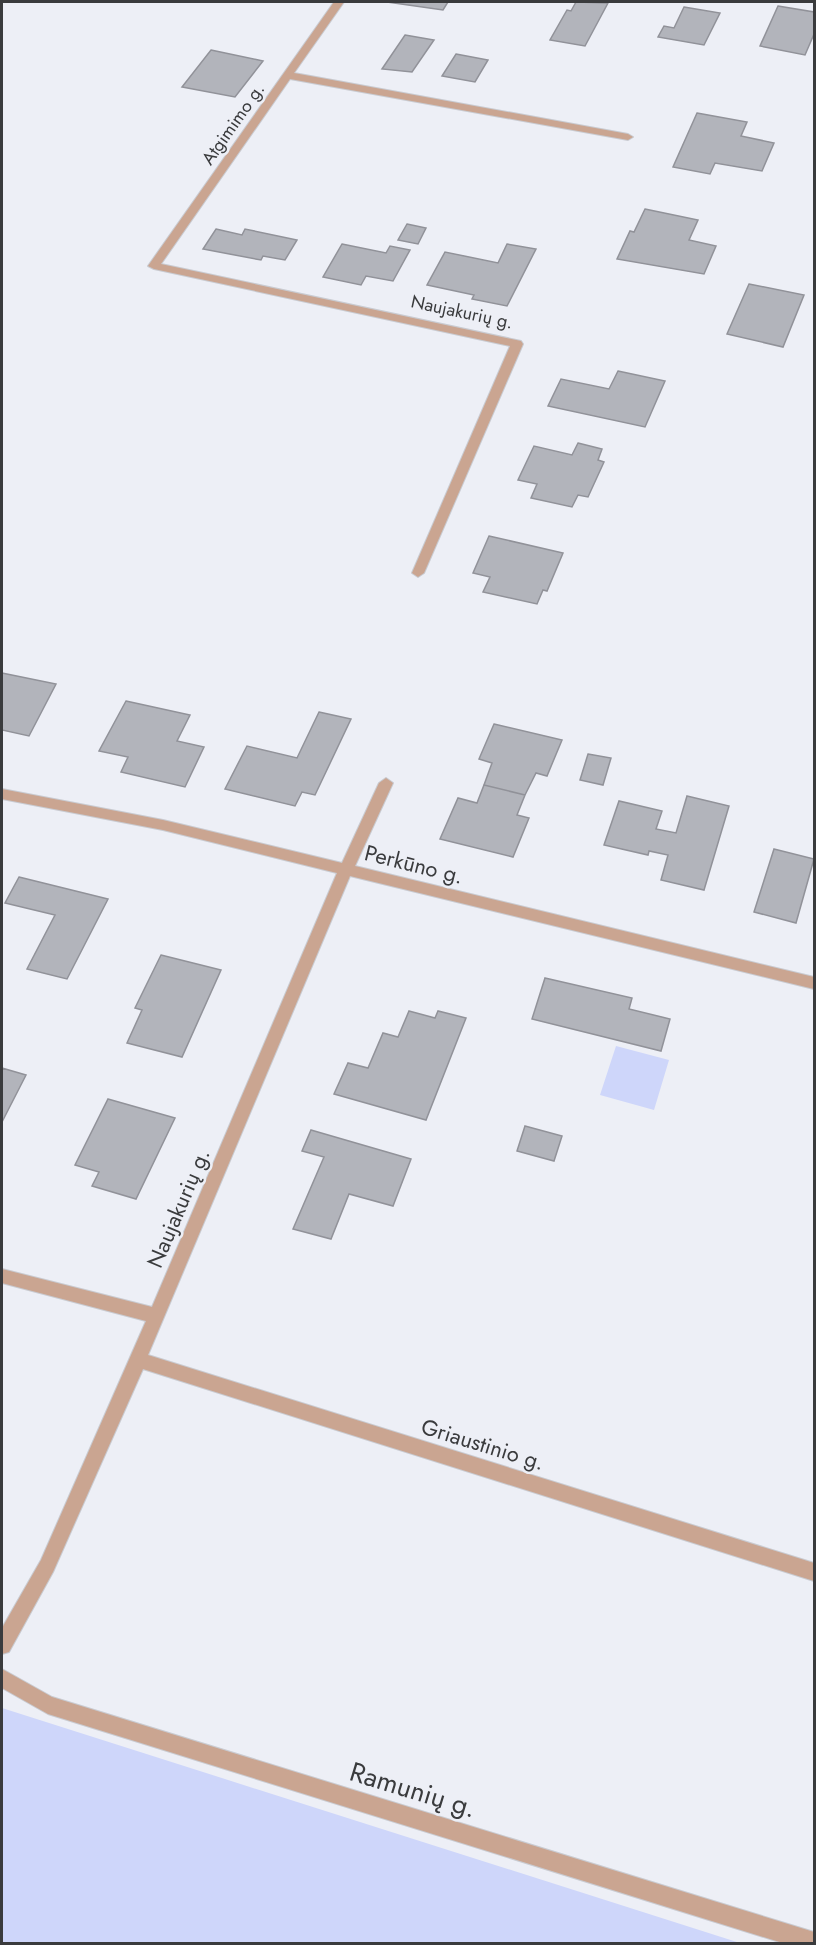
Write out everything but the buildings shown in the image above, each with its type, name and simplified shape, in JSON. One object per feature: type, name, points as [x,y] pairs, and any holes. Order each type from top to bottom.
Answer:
[{"type":"street","name":"Atgimimo g.","points":[[154,266],[339,2]]},
{"type":"street","points":[[287,75],[628,137]]},
{"type":"street","name":"Naujakurių g.","points":[[154,266],[517,344],[418,573]]},
{"type":"street","name":"Naujakurių g.","points":[[2,1645],[47,1566],[157,1316],[346,869],[386,783]]},
{"type":"street","name":"Perkūno g.","points":[[2,794],[163,825],[814,982]]},
{"type":"street","points":[[2,1276],[157,1316]]},
{"type":"street","name":"Griaustinio g.","points":[[138,1359],[814,1572]]},
{"type":"street","name":"Ramunių g.","points":[[2,1678],[48,1705],[814,1942]]},
{"type":"shaded area","points":[[616,1046],[669,1060],[654,1110],[600,1095]]},
{"type":"shaded area","points":[[2,1708],[740,1943],[2,1943]]}]
